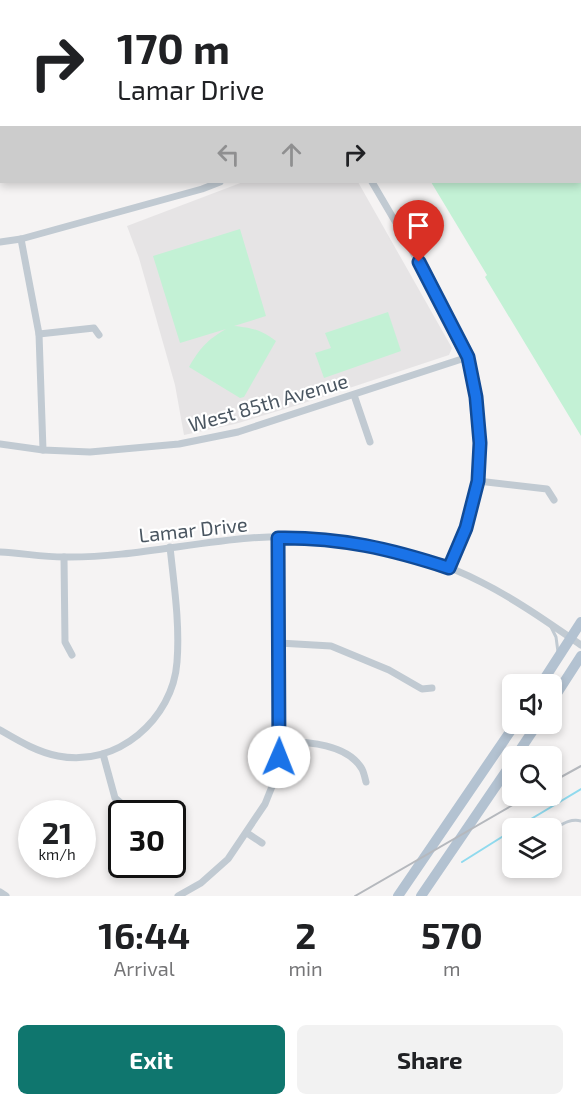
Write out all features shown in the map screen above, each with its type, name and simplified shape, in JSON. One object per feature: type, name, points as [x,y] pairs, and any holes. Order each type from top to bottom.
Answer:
[{"type":"main road","points":[[547,674],[581,622]]},
{"type":"main road","points":[[562,685],[581,656]]},
{"type":"main road","points":[[398,896],[508,734]]},
{"type":"main road","points":[[421,896],[502,777]]},
{"type":"street","points":[[0,242],[21,239],[217,183]]},
{"type":"street","points":[[373,183],[409,245],[468,357],[476,397],[480,443],[478,481],[466,528],[449,568]]},
{"type":"street","points":[[21,239],[39,334],[43,450]]},
{"type":"street","points":[[39,334],[94,328],[99,335]]},
{"type":"street","name":"West 85th Avenue","points":[[0,444],[43,450],[90,452],[179,444],[238,432],[468,357]]},
{"type":"street","points":[[354,394],[370,442]]},
{"type":"street","points":[[478,481],[547,489],[554,500]]},
{"type":"street","name":"Lamar Drive","points":[[0,552],[64,557],[133,552],[251,538],[311,537],[362,543],[449,568],[482,582],[581,645]]},
{"type":"street","points":[[178,896],[201,883],[228,859],[265,804],[275,779],[280,741],[278,538]]},
{"type":"street","points":[[0,730],[28,746],[60,757],[87,757],[121,747],[147,728],[160,712],[173,686],[177,662],[175,596],[170,547]]},
{"type":"street","points":[[64,557],[65,642],[72,655]]},
{"type":"street","points":[[279,643],[331,646],[388,670],[422,689],[432,688]]},
{"type":"street","points":[[280,741],[314,742],[334,748],[361,768],[366,782]]},
{"type":"street","points":[[103,754],[117,800]]},
{"type":"street","points":[[247,833],[262,843]]},
{"type":"street","points":[[0,892],[6,896]]},
{"type":"lane","points":[[548,623],[556,637],[558,657]]},
{"type":"lane","points":[[562,824],[568,821],[581,821]]},
{"type":"shaded area","points":[[240,183],[359,183],[452,348],[449,355],[301,404],[235,424],[184,435],[175,385],[139,258],[127,226]]},
{"type":"green space","points":[[432,183],[581,183],[581,436],[485,277],[487,275]]},
{"type":"green space","points":[[240,229],[266,316],[234,326],[256,330],[276,341],[244,397],[240,398],[189,367],[204,345],[226,329],[180,343],[153,256]]},
{"type":"green space","points":[[388,312],[401,351],[324,378],[315,353],[331,348],[325,333]]},
{"type":"waterway","points":[[533,818],[581,789]]},
{"type":"waterway","points":[[462,862],[502,837]]},
{"type":"railway","points":[[562,776],[581,766]]},
{"type":"railway","points":[[355,896],[511,806]]},
{"type":"route","points":[[279,757],[278,538],[311,537],[362,543],[449,568],[466,528],[478,481],[480,443],[476,397],[468,357],[419,262]]}]
